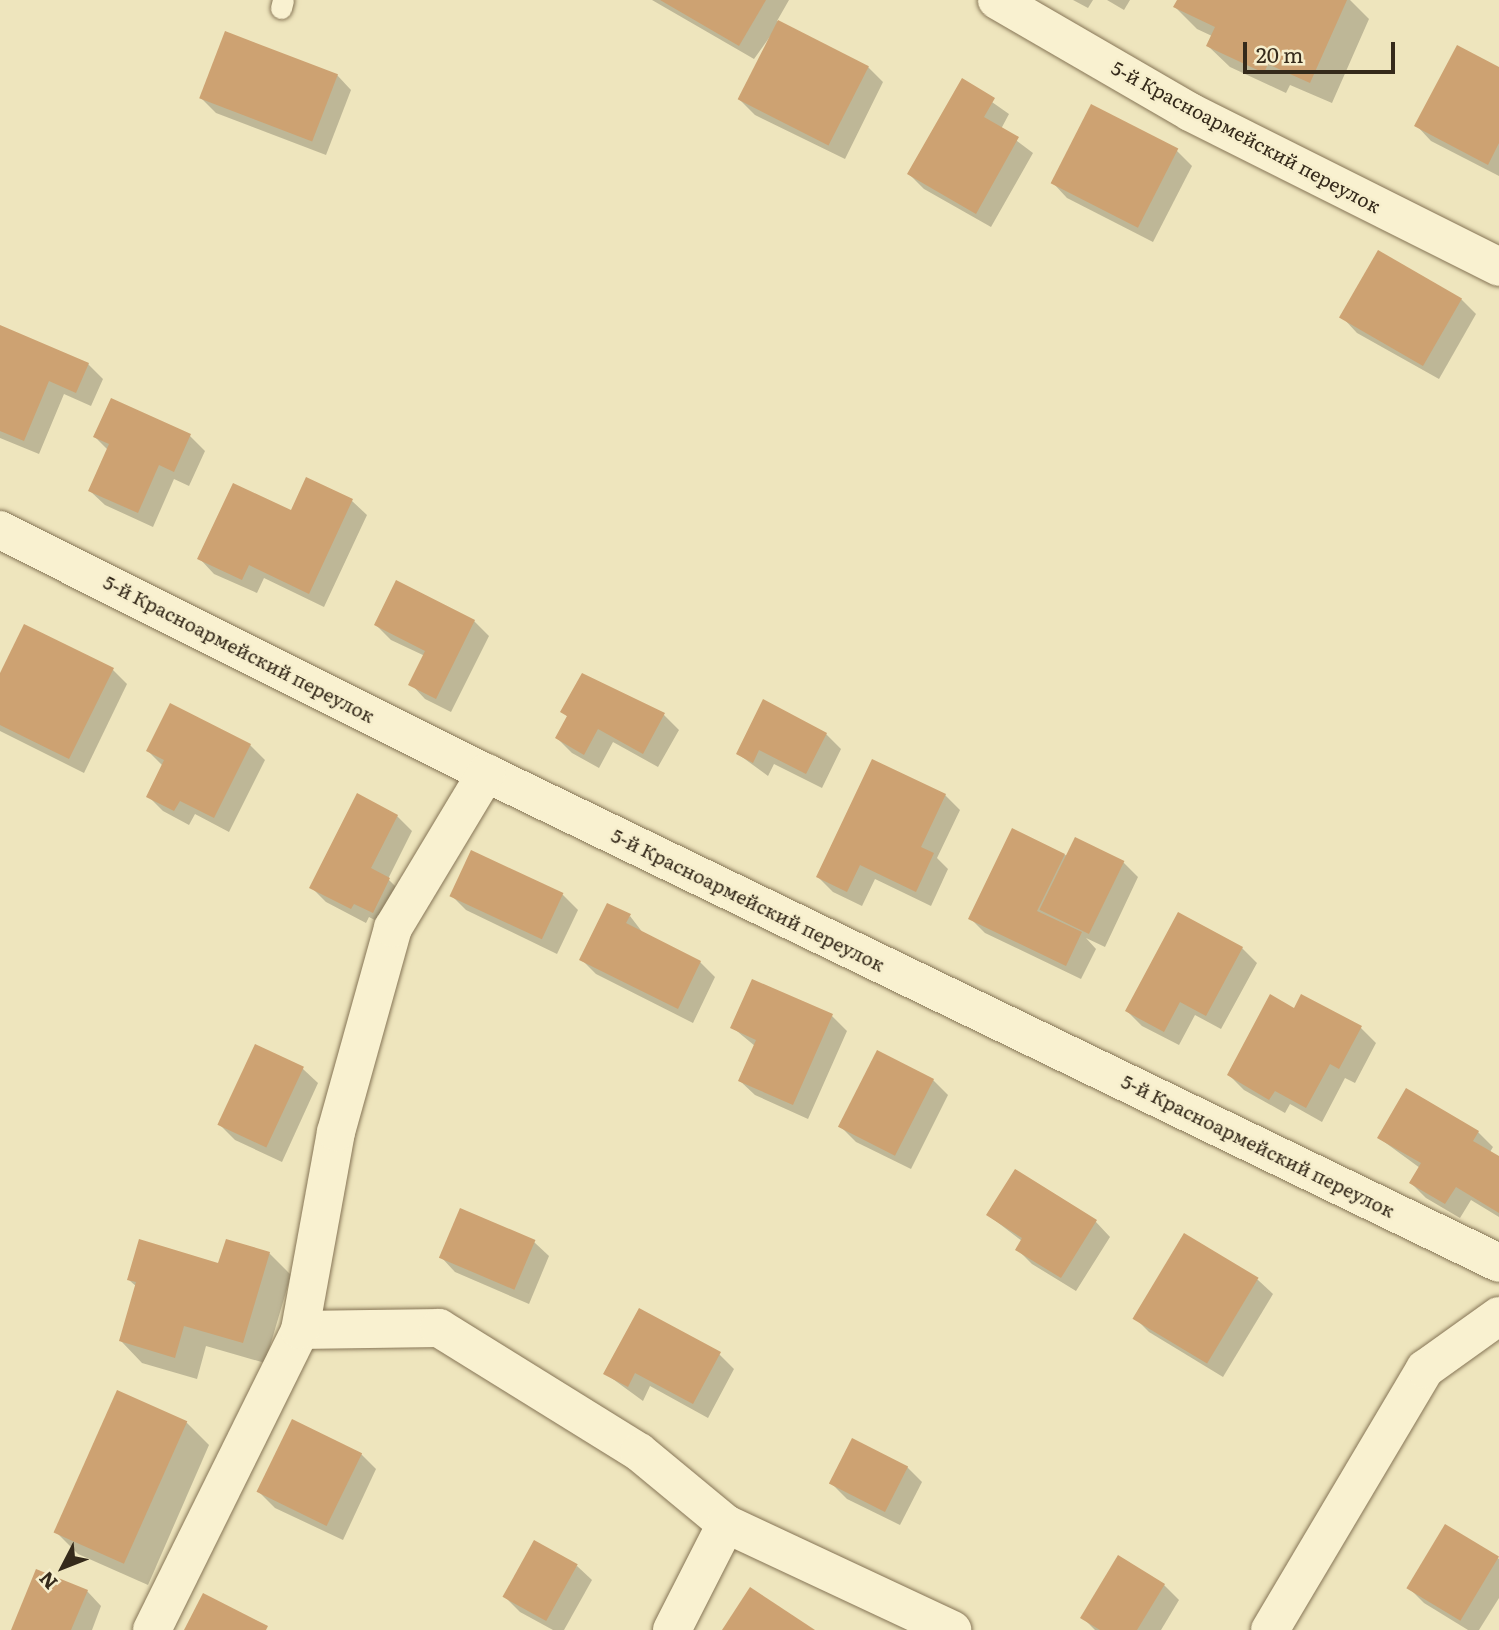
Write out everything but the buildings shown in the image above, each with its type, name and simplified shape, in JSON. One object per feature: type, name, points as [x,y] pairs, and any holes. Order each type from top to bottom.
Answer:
[{"type":"street","name":"5-й Красноармейский переулок","points":[[997,0],[1190,112],[1499,267]]},
{"type":"street","name":"5-й Красноармейский переулок","points":[[0,530],[486,773],[1499,1263]]},
{"type":"street","points":[[152,1630],[300,1330],[336,1132],[393,928],[486,773]]},
{"type":"street","points":[[1270,1630],[1425,1369],[1499,1316]]},
{"type":"street","points":[[300,1330],[439,1328],[639,1452],[726,1524],[952,1630]]},
{"type":"street","points":[[673,1630],[726,1524]]}]
